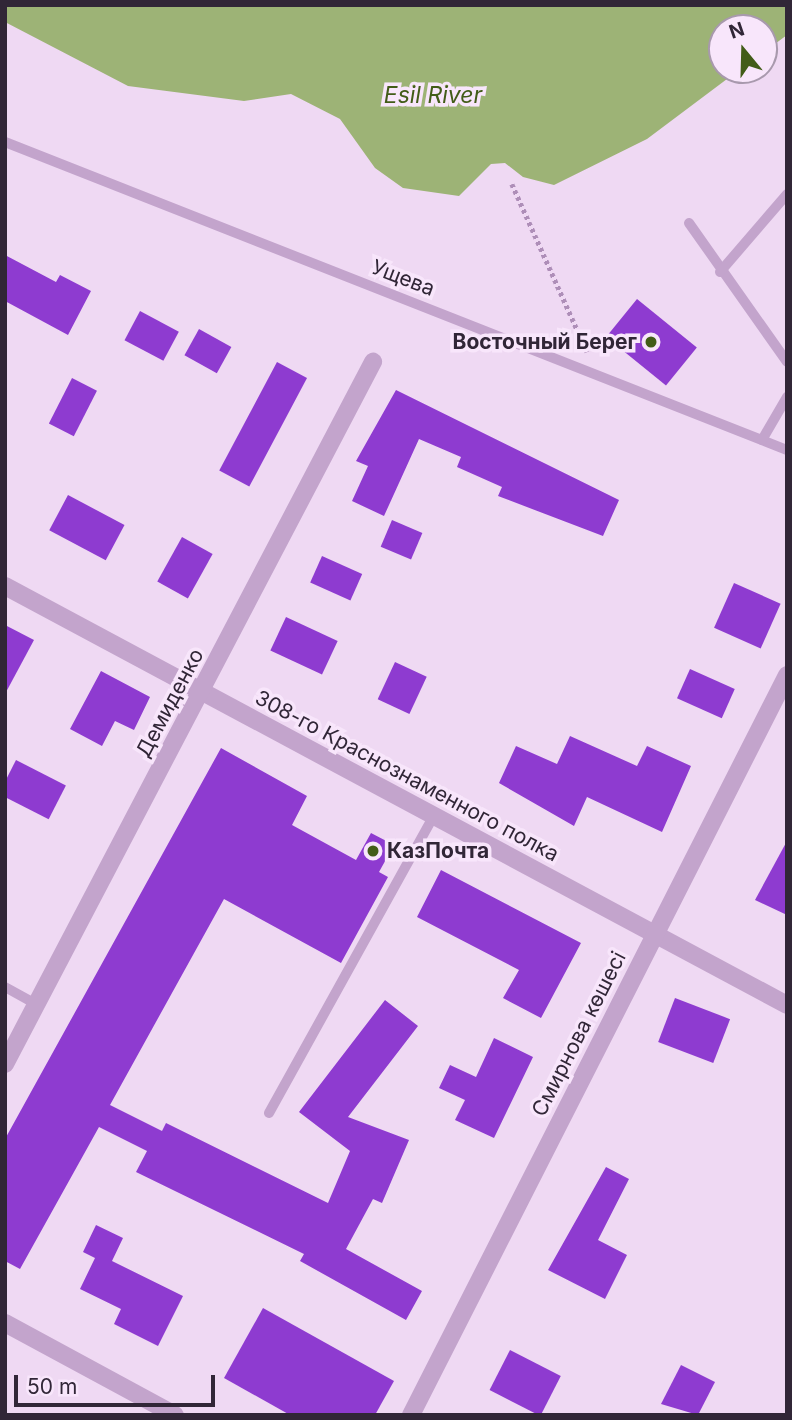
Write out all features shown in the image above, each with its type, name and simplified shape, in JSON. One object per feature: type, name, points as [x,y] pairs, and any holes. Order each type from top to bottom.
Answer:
[{"type":"street","name":"Демиденко","points":[[5,1065],[373,362]]},
{"type":"street","name":"308-го Краснознаменного полка","points":[[5,586],[787,1004]]},
{"type":"street","name":"Смирнова көшесі","points":[[411,1415],[787,675]]},
{"type":"street","points":[[5,1323],[175,1415]]},
{"type":"lane","name":"Ущева","points":[[5,142],[787,450]]},
{"type":"lane","points":[[720,272],[787,194]]},
{"type":"lane","points":[[689,223],[720,272],[787,362]]},
{"type":"lane","points":[[762,440],[787,397]]},
{"type":"lane","points":[[269,1113],[433,817]]},
{"type":"lane","points":[[5,987],[37,1005]]},
{"type":"path","points":[[512,184],[598,376]]},
{"type":"water","name":"Esil River","points":[[5,5],[787,5],[787,35],[778,42],[778,14],[708,14],[708,84],[720,84],[647,139],[554,185],[523,177],[505,163],[491,164],[459,196],[403,188],[375,168],[340,119],[291,94],[244,101],[128,86],[5,22]]},
{"type":"building","points":[[5,255],[56,282],[60,275],[91,291],[68,335],[5,301]]},
{"type":"building","name":"Восточный Берег","points":[[637,299],[697,347],[666,386],[606,337]]},
{"type":"building","points":[[140,311],[179,332],[163,361],[125,340]]},
{"type":"building","points":[[199,329],[231,347],[217,373],[184,355]]},
{"type":"building","points":[[277,362],[307,378],[249,487],[219,471]]},
{"type":"building","points":[[72,378],[97,391],[74,436],[49,423]]},
{"type":"building","points":[[396,390],[619,500],[603,536],[498,496],[502,487],[457,467],[461,457],[419,439],[384,516],[352,501],[368,466],[356,461]]},
{"type":"building","points":[[68,495],[125,525],[106,560],[49,530]]},
{"type":"building","points":[[392,520],[422,533],[411,560],[381,547]]},
{"type":"building","points":[[182,537],[213,554],[188,599],[157,582]]},
{"type":"building","points":[[322,556],[362,574],[350,600],[310,582]]},
{"type":"building","points":[[734,583],[781,604],[761,649],[714,628]]},
{"type":"building","points":[[286,617],[338,641],[322,675],[270,651]]},
{"type":"building","points":[[5,625],[34,640],[5,694]]},
{"type":"building","points":[[395,662],[427,677],[409,714],[378,699]]},
{"type":"building","points":[[690,669],[735,689],[722,718],[677,698]]},
{"type":"building","points":[[101,671],[150,697],[134,730],[115,721],[102,746],[70,729]]},
{"type":"building","points":[[570,736],[637,766],[647,746],[691,766],[662,832],[587,797],[574,826],[499,783],[516,746],[557,764]]},
{"type":"building","points":[[221,748],[307,796],[292,825],[356,860],[371,833],[394,845],[379,872],[388,877],[341,963],[224,899],[110,1105],[162,1131],[166,1123],[328,1203],[350,1151],[299,1112],[385,1000],[418,1026],[348,1117],[409,1140],[382,1203],[373,1199],[346,1249],[422,1291],[406,1320],[300,1261],[304,1254],[136,1172],[147,1151],[99,1127],[20,1269],[5,1261],[5,1139]]},
{"type":"building","points":[[16,760],[66,785],[49,819],[5,797],[5,782]]},
{"type":"building","points":[[787,841],[787,915],[755,900]]},
{"type":"building","points":[[441,870],[581,943],[541,1018],[503,998],[519,970],[417,917]]},
{"type":"building","points":[[675,998],[730,1019],[713,1063],[658,1042]]},
{"type":"building","points":[[494,1038],[533,1057],[494,1138],[455,1120],[465,1100],[439,1088],[450,1065],[476,1077]]},
{"type":"building","points":[[606,1167],[629,1179],[598,1240],[627,1255],[605,1299],[548,1270]]},
{"type":"building","points":[[96,1225],[123,1238],[112,1261],[183,1296],[158,1346],[114,1324],[121,1309],[80,1289],[95,1258],[83,1252]]},
{"type":"building","points":[[263,1308],[394,1381],[375,1415],[290,1415],[224,1378]]},
{"type":"building","points":[[510,1350],[561,1376],[541,1415],[490,1390]]},
{"type":"building","points":[[681,1365],[715,1382],[698,1415],[661,1404]]},
{"type":"place","name":"Восточный Берег","points":[[651,342]]},
{"type":"place","name":"КазПочта","points":[[373,851]]}]
